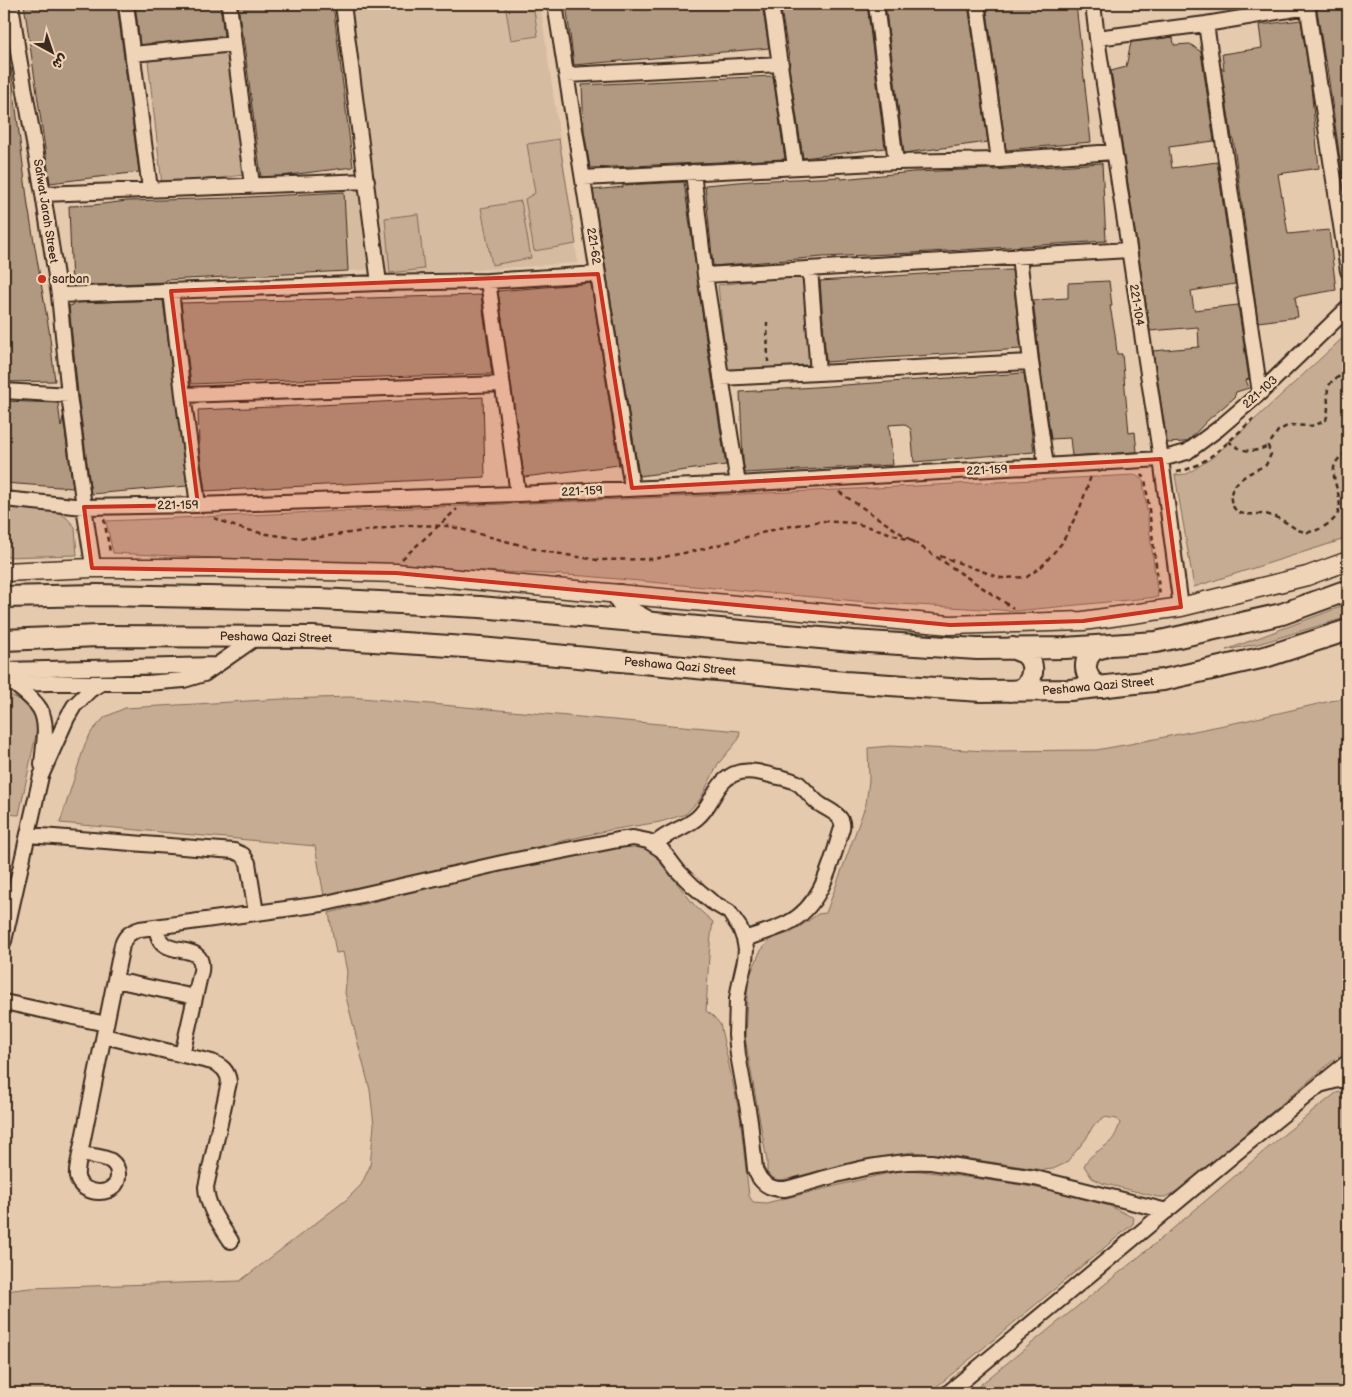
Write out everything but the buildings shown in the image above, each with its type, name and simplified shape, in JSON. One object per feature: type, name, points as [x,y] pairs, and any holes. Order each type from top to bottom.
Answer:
[{"type":"highway","points":[[4,597],[97,596],[320,599],[480,607],[853,641],[977,649],[1065,648],[1156,642],[1282,614],[1348,590]]},
{"type":"highway","points":[[619,594],[624,608],[649,622]]},
{"type":"highway","name":"Peshawa Qazi Street","points":[[4,640],[98,636],[313,637],[470,647],[845,682],[981,691],[1011,691],[1070,690],[1163,680],[1265,657],[1348,630]]},
{"type":"highway","points":[[1103,687],[1100,687],[1089,678],[1086,672],[1086,665],[1088,658],[1097,649],[1114,645]]},
{"type":"highway","points":[[1011,691],[1025,687],[1033,670],[1032,663],[1028,658],[1023,653],[1012,648]]},
{"type":"main road","points":[[4,572],[92,568],[219,568],[396,573],[950,625],[1083,621],[1181,607],[1307,576],[1348,561]]},
{"type":"street","name":"Safwat Jarah Street","points":[[11,4],[11,52],[43,194],[59,295],[69,395],[92,568]]},
{"type":"street","points":[[126,4],[150,188]]},
{"type":"street","points":[[229,4],[252,185]]},
{"type":"street","points":[[343,4],[379,283]]},
{"type":"street","name":"221-62","points":[[556,4],[632,488]]},
{"type":"street","points":[[771,4],[795,166]]},
{"type":"street","points":[[876,4],[896,162]]},
{"type":"street","points":[[977,4],[999,160]]},
{"type":"street","name":"221-104","points":[[1093,4],[1161,459],[1181,607]]},
{"type":"street","points":[[1097,38],[1206,24],[1307,5],[1348,271]]},
{"type":"street","points":[[1206,24],[1260,394]]},
{"type":"street","points":[[133,54],[234,44]]},
{"type":"street","points":[[567,75],[781,64]]},
{"type":"street","points":[[583,178],[795,166],[999,160],[1114,152]]},
{"type":"street","points":[[694,172],[705,275],[738,484]]},
{"type":"street","points":[[43,194],[150,188],[366,181]]},
{"type":"street","points":[[705,275],[1129,250]]},
{"type":"street","points":[[1019,256],[1031,362],[1046,466]]},
{"type":"street","points":[[810,269],[818,373]]},
{"type":"street","points":[[59,295],[379,283],[488,281],[598,274]]},
{"type":"street","points":[[488,281],[518,494]]},
{"type":"street","points":[[171,292],[198,505]]},
{"type":"street","name":"221-103","points":[[1161,459],[1187,452],[1218,429],[1260,394],[1348,308]]},
{"type":"street","points":[[721,378],[1031,362]]},
{"type":"street","points":[[183,396],[502,384]]},
{"type":"street","points":[[4,391],[69,395]]},
{"type":"street","name":"221-159","points":[[4,499],[84,507],[518,494],[738,484],[1161,459]]},
{"type":"street","points":[[9,684],[147,683],[184,680],[204,674],[257,637]]},
{"type":"street","points":[[4,670],[218,665]]},
{"type":"street","points":[[41,776],[74,706],[90,690],[102,683]]},
{"type":"street","points":[[4,942],[41,776],[44,728],[40,710],[34,702],[9,684]]},
{"type":"street","points":[[655,844],[698,817],[710,803],[724,781],[746,771],[754,771],[794,782],[805,790],[817,803],[840,818],[843,824],[842,828],[823,885],[812,903],[798,917],[789,922],[744,938]]},
{"type":"street","points":[[28,835],[234,851],[243,855],[248,863],[256,913]]},
{"type":"street","points":[[80,1154],[122,946],[126,936],[134,931],[322,904],[502,863],[626,838],[641,838],[655,844],[692,885],[712,902],[728,912],[740,928],[744,938],[746,949],[737,999],[736,1035],[750,1121],[755,1169],[758,1176],[767,1186],[784,1189],[875,1166],[901,1162],[923,1162],[1035,1178],[1168,1211]]},
{"type":"street","points":[[157,927],[157,934],[162,943],[167,947],[191,952],[199,957],[202,966],[182,1054]]},
{"type":"street","points":[[115,980],[195,997]]},
{"type":"street","points":[[4,1002],[105,1030],[223,1067],[229,1076],[229,1082],[206,1187],[211,1209],[231,1241]]},
{"type":"street","points":[[948,1393],[1348,1062]]},
{"type":"street","points":[[1320,1085],[1338,1080],[1348,1080]]},
{"type":"path","points":[[767,322],[768,376]]},
{"type":"path","points":[[1218,429],[1241,450],[1258,451],[1268,446],[1278,431],[1288,425],[1309,426],[1326,420],[1329,409],[1327,392],[1331,382],[1348,372]]},
{"type":"path","points":[[1173,473],[1187,470],[1202,462],[1229,441]]},
{"type":"path","points":[[1268,446],[1271,454],[1266,465],[1244,476],[1235,485],[1230,497],[1232,506],[1240,513],[1268,514],[1280,518],[1294,528],[1305,532],[1316,531],[1330,523],[1338,513],[1340,502],[1334,467],[1338,459],[1348,451]]},
{"type":"path","points":[[935,555],[1001,578],[1027,577],[1042,566],[1062,544],[1080,508],[1091,476]]},
{"type":"path","points":[[837,490],[1015,609]]},
{"type":"path","points":[[398,563],[461,506]]},
{"type":"path","points":[[210,516],[239,528],[261,534],[288,537],[314,538],[406,525],[449,526],[543,551],[597,560],[654,559],[699,550],[780,528],[821,521],[854,523],[915,542]]},
{"type":"path","points":[[103,517],[112,559]]},
{"type":"highlighted area","points":[[598,274],[632,488],[1161,459],[1181,607],[1083,621],[950,625],[396,573],[92,568],[84,507],[198,505],[171,291]]},
{"type":"shaded area","points":[[350,4],[540,4],[578,263],[387,276]]},
{"type":"shaded area","points":[[505,4],[533,4],[538,36],[511,40]]},
{"type":"shaded area","points":[[229,51],[244,175],[162,185],[148,61]]},
{"type":"shaded area","points":[[559,139],[576,244],[534,251],[525,199],[535,193],[527,144]]},
{"type":"shaded area","points":[[363,191],[367,270],[347,271],[344,192]]},
{"type":"shaded area","points":[[521,201],[531,258],[492,265],[481,208]]},
{"type":"shaded area","points":[[418,214],[424,269],[390,273],[385,218]]},
{"type":"shaded area","points":[[803,275],[812,364],[727,373],[718,285]]},
{"type":"shaded area","points":[[1348,333],[1348,538],[1194,587],[1175,475],[1187,474],[1213,457]]},
{"type":"shaded area","points":[[1135,475],[1143,480],[1158,597],[1016,611],[867,602],[585,576],[113,553],[106,521],[836,490]]},
{"type":"shaded area","points":[[4,505],[54,509],[66,517],[75,527],[77,555],[4,557]]},
{"type":"shaded area","points":[[1348,604],[1348,617],[1258,644],[1226,650]]},
{"type":"shaded area","points":[[4,694],[15,697],[28,707],[39,720],[19,815],[4,814]]},
{"type":"shaded area","points":[[350,697],[740,731],[739,739],[718,764],[701,798],[686,814],[660,822],[610,830],[324,896],[315,846],[60,823],[85,744],[92,731],[105,717],[125,708]]},
{"type":"shaded area","points":[[1348,697],[1348,1048],[1179,1190],[1165,1197],[1158,1197],[1102,1183],[1092,1178],[1084,1166],[1086,1162],[1111,1141],[1120,1123],[1117,1119],[1104,1117],[1093,1126],[1086,1139],[1066,1163],[1053,1169],[1043,1170],[911,1152],[825,1169],[790,1179],[776,1180],[767,1173],[767,1161],[745,1038],[748,980],[760,952],[770,939],[792,932],[818,914],[826,913],[866,804],[869,780],[868,748],[890,746],[988,751],[1096,750],[1244,721]]},
{"type":"shaded area","points":[[630,846],[640,847],[652,852],[696,907],[713,922],[706,1011],[720,1024],[740,1116],[749,1196],[753,1202],[766,1203],[905,1170],[1009,1183],[1054,1191],[1110,1206],[1134,1218],[1133,1224],[929,1393],[4,1393],[4,1291],[31,1288],[240,1281],[346,1200],[361,1185],[370,1166],[374,1125],[370,1090],[345,993],[347,972],[343,952],[336,953],[329,913],[541,862]]},
{"type":"shaded area","points":[[1348,1090],[1348,1393],[970,1393],[1156,1243],[1282,1136],[1336,1093]]},
{"type":"place","name":"sarban","points":[[42,279]]}]
